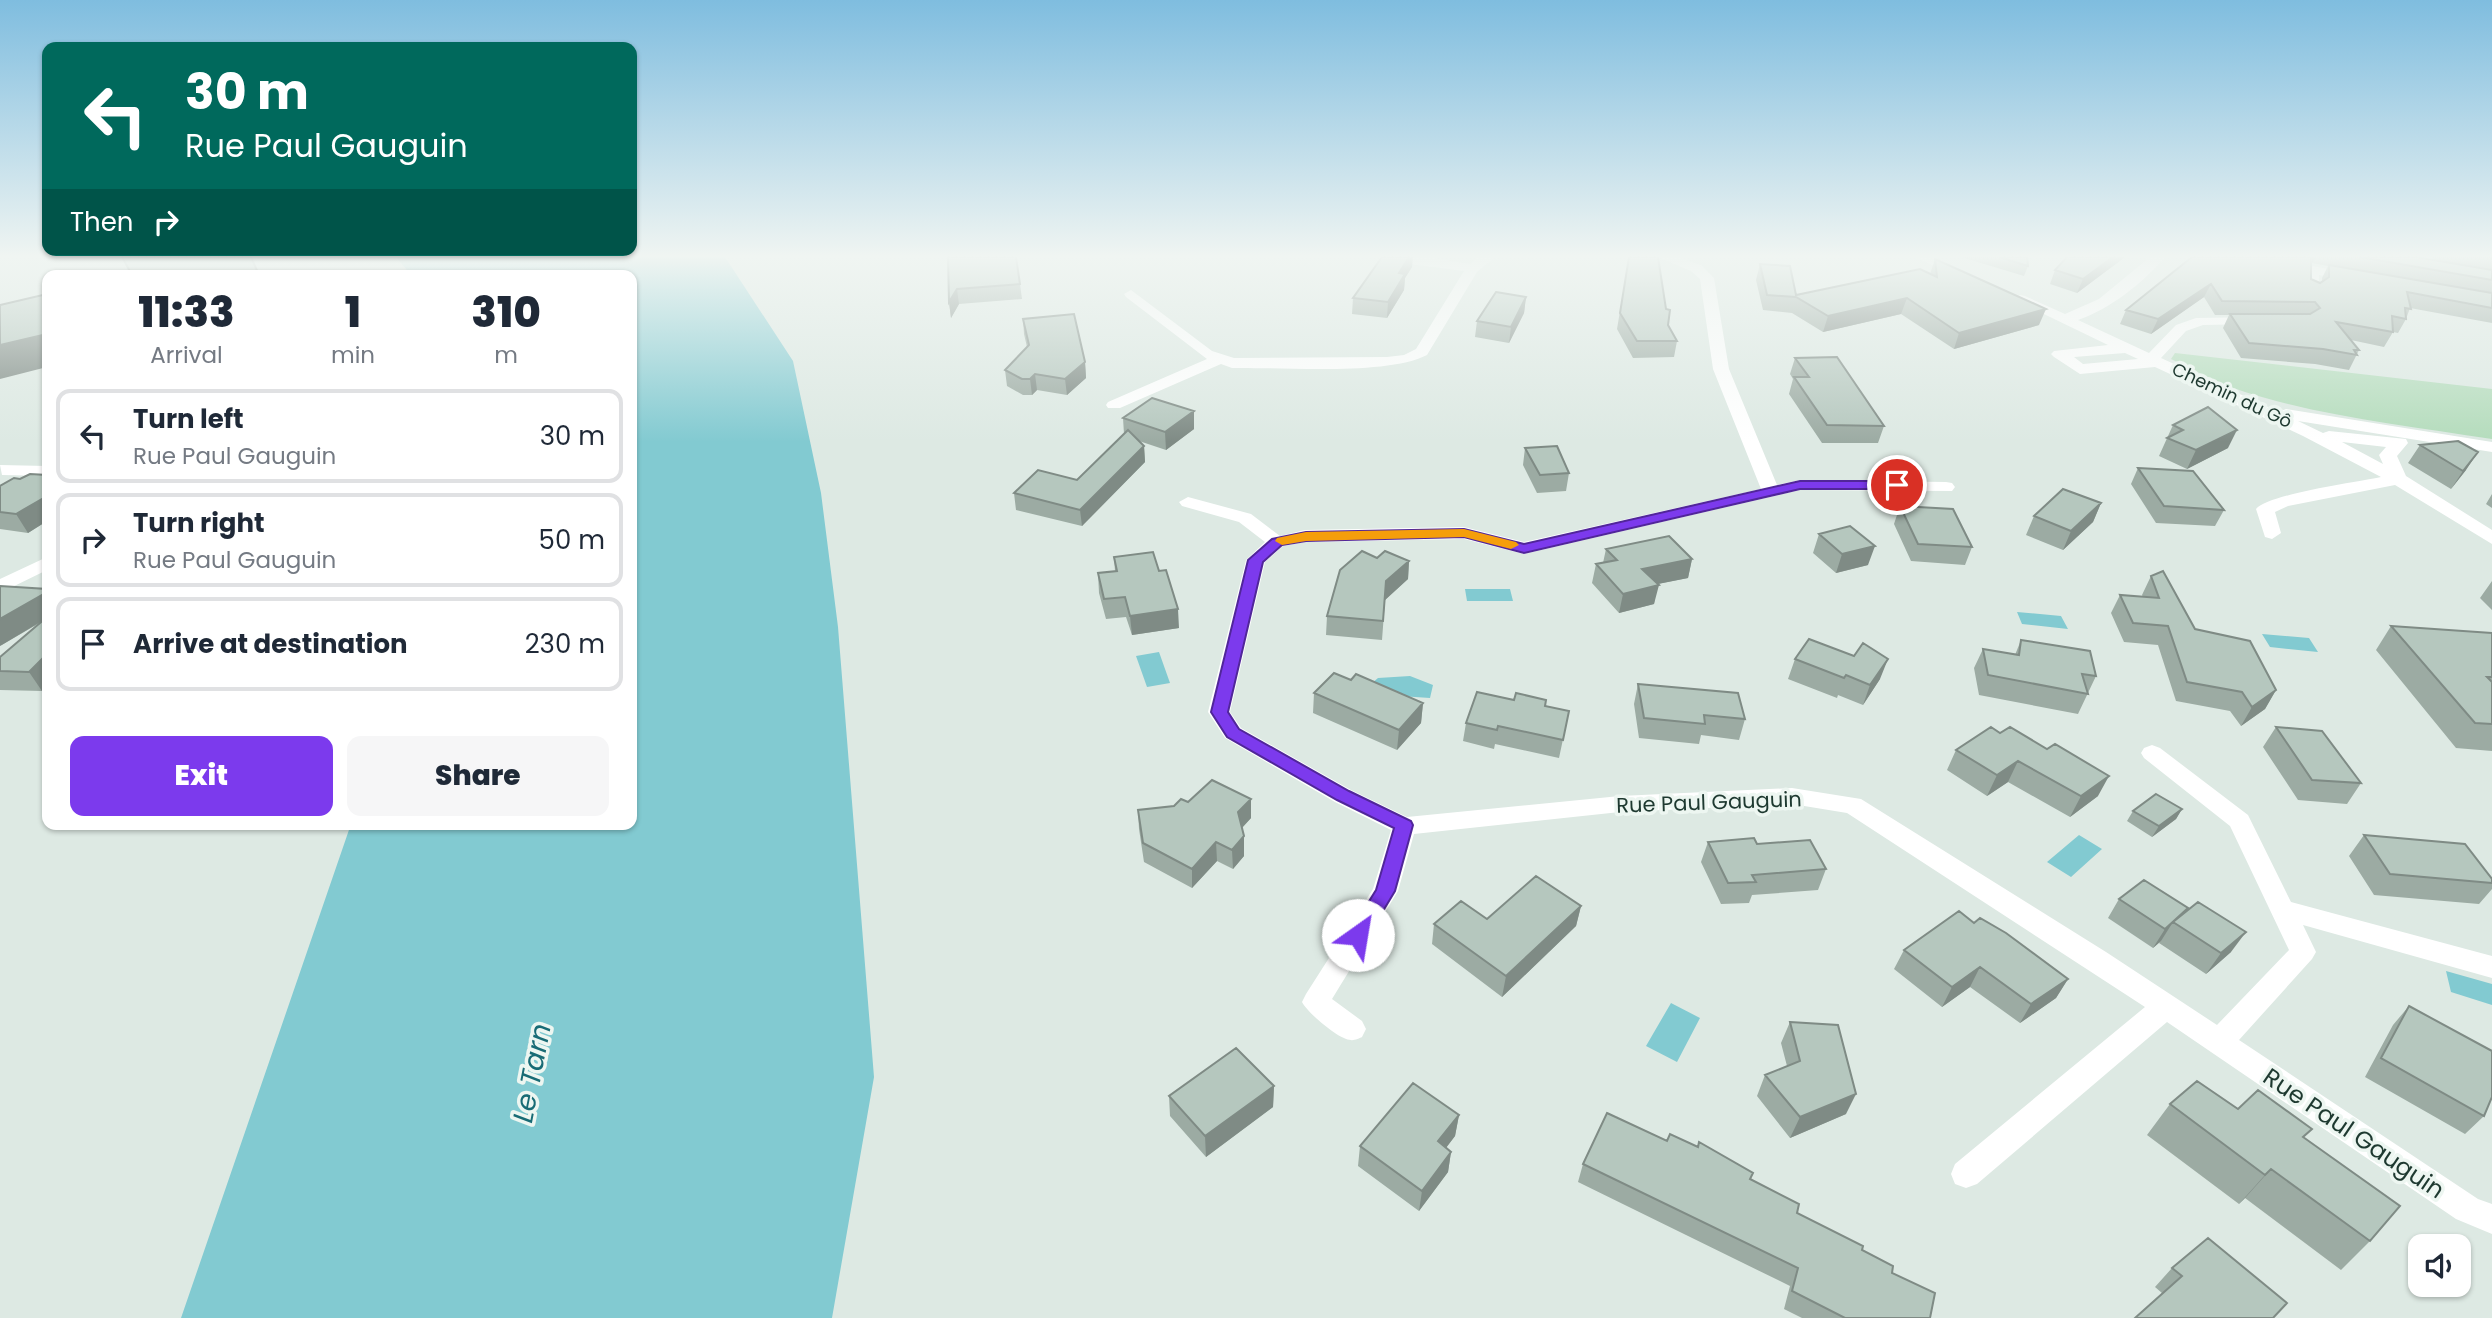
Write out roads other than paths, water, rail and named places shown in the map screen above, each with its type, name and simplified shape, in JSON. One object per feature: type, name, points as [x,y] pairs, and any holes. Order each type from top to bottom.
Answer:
[{"type":"street","points":[[1162,319],[1207,354],[1232,363],[1271,363],[1408,359],[1422,352],[1442,319]]},
{"type":"street","points":[[1713,319],[1721,369],[1771,491]]},
{"type":"street","name":"Chemin du Gô","points":[[2066,319],[2309,432],[2398,479],[2492,538]]},
{"type":"street","points":[[2131,348],[2059,354],[2080,369],[2157,360],[2181,328],[2201,321],[2267,320]]},
{"type":"street","points":[[1114,405],[1220,359]]},
{"type":"street","points":[[2260,409],[2492,447]]},
{"type":"street","points":[[2309,432],[2362,441],[2400,443],[2444,439]]},
{"type":"street","points":[[2272,533],[2264,509],[2283,502],[2398,479],[2388,455],[2400,443]]},
{"type":"street","points":[[1,467],[42,471]]},
{"type":"street","points":[[1352,1029],[1316,1002],[1385,891],[1404,825],[1343,796],[1233,733],[1219,712],[1256,560],[1277,542],[1306,536],[1464,533],[1524,548],[1800,485],[1946,487]]},
{"type":"street","points":[[1188,502],[1245,518],[1277,542]]},
{"type":"street","points":[[0,587],[42,566]]},
{"type":"street","points":[[2152,752],[2239,821],[2303,952],[2219,1042]]},
{"type":"street","name":"Rue Paul Gauguin","points":[[1404,825],[1620,804],[1792,796],[1853,805],[2166,1006],[2467,1209],[2492,1219]]},
{"type":"street","points":[[2282,909],[2492,967]]},
{"type":"street","points":[[1966,1174],[2166,1006]]},
{"type":"water","name":"Le Tarn","points":[[637,319],[765,319],[793,361],[821,493],[838,627],[874,1077],[832,1318],[181,1318],[349,830],[637,830]]},
{"type":"water","points":[[1465,589],[1510,589],[1513,601],[1467,601]]},
{"type":"water","points":[[2017,612],[2061,616],[2068,629],[2022,624]]},
{"type":"water","points":[[2262,634],[2309,638],[2318,652],[2270,647]]},
{"type":"water","points":[[1159,652],[1170,683],[1147,687],[1136,656]]},
{"type":"water","points":[[1410,676],[1433,685],[1430,698],[1385,695],[1371,684],[1378,678]]},
{"type":"water","points":[[2079,835],[2102,849],[2071,877],[2047,862]]},
{"type":"water","points":[[2446,971],[2492,984],[2492,1005],[2451,992]]},
{"type":"water","points":[[1671,1003],[1700,1018],[1677,1062],[1646,1046]]}]
